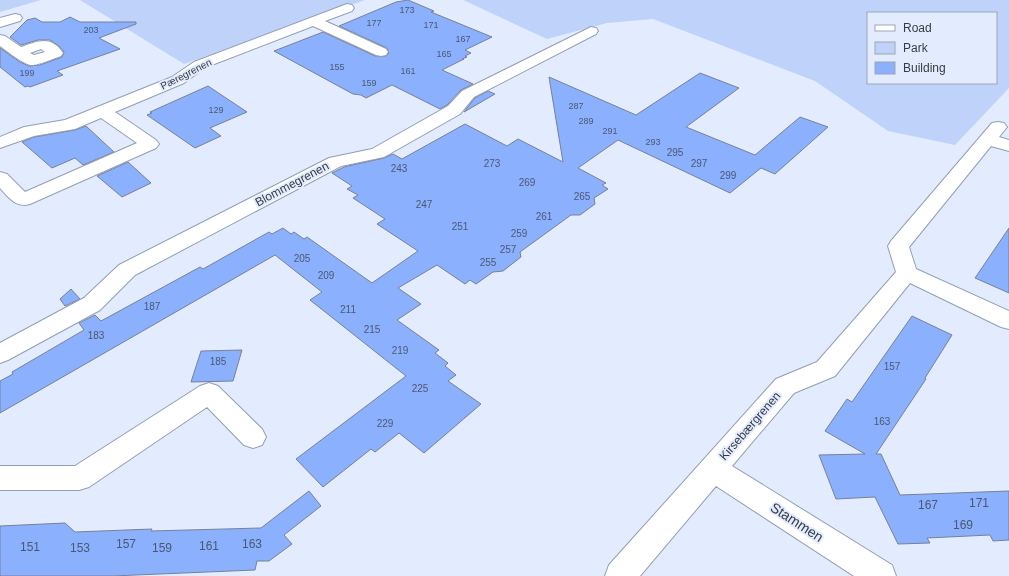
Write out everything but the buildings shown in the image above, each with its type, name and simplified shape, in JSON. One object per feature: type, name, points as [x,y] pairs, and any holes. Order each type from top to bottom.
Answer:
[{"type":"street","name":"Pæregrenen","points":[[0,143],[30,131],[69,125],[178,80],[199,65],[347,8]]},
{"type":"street","points":[[0,23],[15,18]]},
{"type":"street","points":[[314,21],[381,52]]},
{"type":"street","name":"Blommegrenen","points":[[0,354],[92,304],[127,270],[335,162],[378,152],[454,110],[468,94],[591,31]]},
{"type":"street","points":[[0,39],[19,52]]},
{"type":"street","points":[[0,178],[23,200],[150,144],[104,111]]},
{"type":"street","points":[[998,137],[898,246],[907,273],[1009,321]]},
{"type":"street","name":"Kirsebærgrenen","points":[[620,576],[785,386],[826,368],[907,273]]},
{"type":"street","points":[[0,478],[79,478],[209,393],[253,437]]},
{"type":"street","name":"Stammen","points":[[713,469],[881,576]]},
{"type":"green space","points":[[0,0],[41,0],[0,12]]},
{"type":"green space","points":[[80,0],[365,0],[184,64]]},
{"type":"green space","points":[[463,0],[1009,0],[1009,88],[955,145],[888,131],[815,81],[653,19],[607,23],[547,39]]}]
